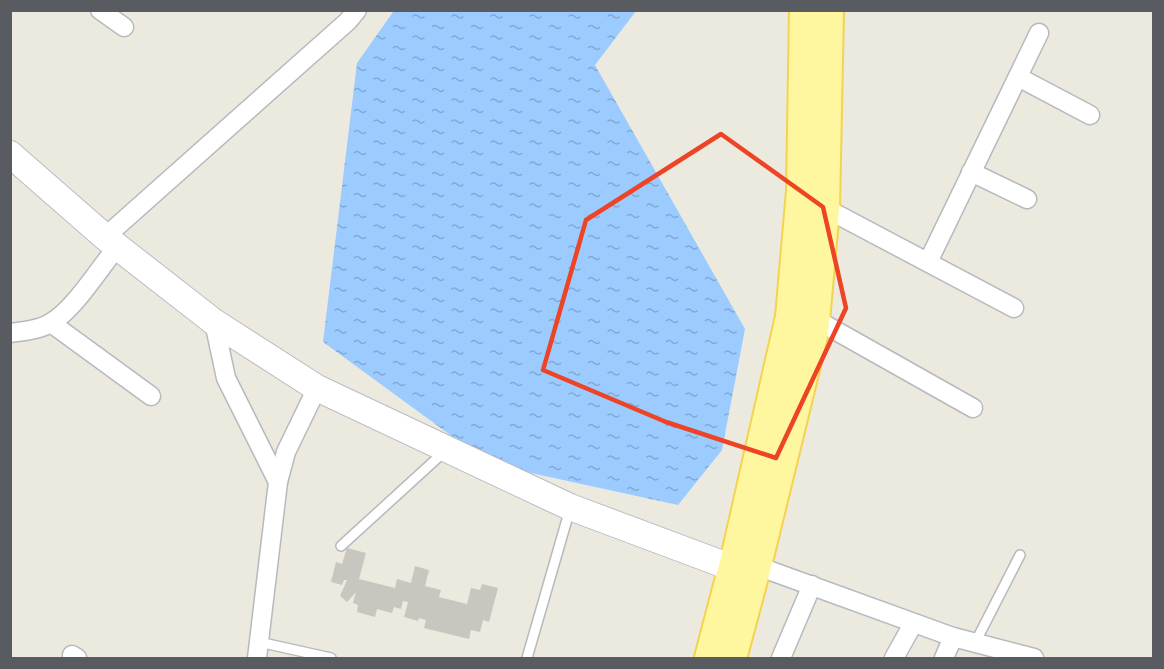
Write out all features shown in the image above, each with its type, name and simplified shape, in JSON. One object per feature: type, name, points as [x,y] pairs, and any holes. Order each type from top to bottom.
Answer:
[{"type":"main road","points":[[732,658],[742,564],[790,317],[801,191],[804,10]]},
{"type":"main road","points":[[709,658],[742,564],[814,332],[825,208],[829,10]]},
{"type":"street","points":[[100,10],[124,27]]},
{"type":"street","points":[[10,333],[51,323],[68,309],[111,242],[357,11]]},
{"type":"street","points":[[928,262],[1039,33]]},
{"type":"street","points":[[1018,77],[1090,115]]},
{"type":"street","points":[[10,154],[111,242],[214,322],[317,388],[570,507],[812,585],[953,638],[1034,658]]},
{"type":"street","points":[[971,172],[1027,200]]},
{"type":"street","points":[[825,208],[1014,308]]},
{"type":"street","points":[[815,319],[974,408]]},
{"type":"street","points":[[214,322],[226,378],[278,482]]},
{"type":"street","points":[[51,323],[151,396]]},
{"type":"street","points":[[258,650],[278,482],[286,452],[317,388]]},
{"type":"street","points":[[781,658],[812,585]]},
{"type":"street","points":[[894,658],[913,624]]},
{"type":"street","points":[[944,658],[953,638]]},
{"type":"lane","points":[[341,546],[448,448]]},
{"type":"lane","points":[[527,658],[570,507]]},
{"type":"lane","points":[[975,643],[1020,555]]},
{"type":"lane","points":[[258,650],[331,658]]},
{"type":"highlighted area","points":[[721,134],[823,207],[846,308],[776,458],[666,422],[543,370],[586,220]]},
{"type":"water","points":[[397,10],[636,11],[595,65],[745,329],[722,450],[678,505],[490,464],[323,342],[357,63],[393,12]]},
{"type":"building","points":[[347,548],[366,553],[359,579],[395,588],[397,579],[411,583],[415,566],[429,570],[425,586],[441,590],[439,597],[467,604],[471,588],[480,590],[482,584],[498,588],[489,622],[483,620],[480,632],[471,630],[469,639],[424,628],[426,620],[419,618],[418,621],[404,617],[408,602],[403,601],[401,609],[394,607],[392,613],[377,609],[375,617],[357,612],[358,605],[353,603],[356,592],[347,602],[340,596],[347,580],[344,580],[342,585],[331,582],[336,562],[342,564]]}]
